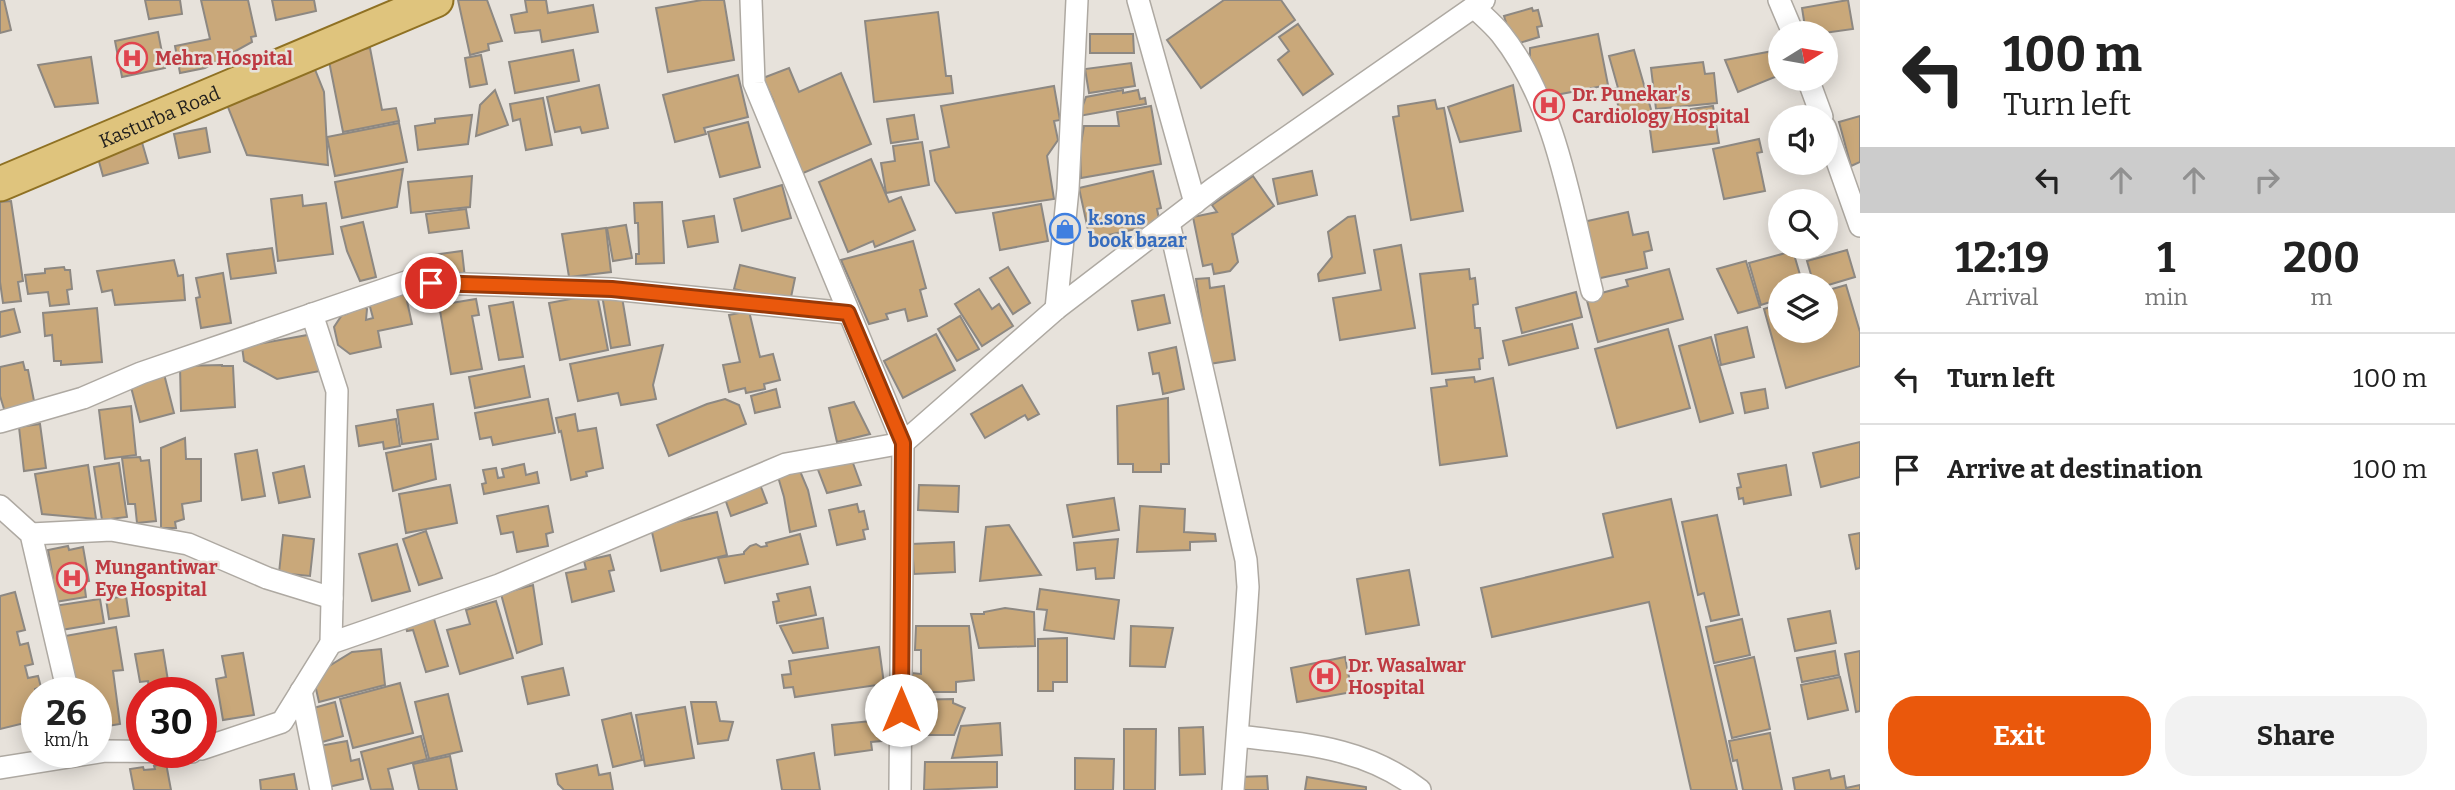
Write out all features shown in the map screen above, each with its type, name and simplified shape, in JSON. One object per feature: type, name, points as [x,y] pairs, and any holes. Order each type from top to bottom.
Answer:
[{"type":"main road","name":"Kasturba Road","points":[[0,184],[436,0]]},
{"type":"street","points":[[751,0],[754,83],[903,443],[900,790]]},
{"type":"street","points":[[1056,309],[1068,189],[1077,0]]},
{"type":"street","points":[[1138,0],[1195,203]]},
{"type":"street","points":[[1779,0],[1788,21]]},
{"type":"street","points":[[331,643],[499,585],[786,464],[903,443],[1056,309],[1195,203],[1479,4],[1514,54],[1550,124],[1592,291]]},
{"type":"street","points":[[1838,164],[1860,226]]},
{"type":"street","points":[[1169,223],[1246,560],[1248,587],[1233,790]]},
{"type":"street","points":[[0,422],[83,398],[141,373],[406,282],[612,289],[848,313]]},
{"type":"street","points":[[217,744],[282,722],[331,643],[337,391],[312,314]]},
{"type":"street","points":[[0,506],[32,534],[64,677]]},
{"type":"street","points":[[32,534],[111,530],[188,544],[267,578],[332,598]]},
{"type":"street","points":[[301,691],[321,790]]},
{"type":"street","points":[[1238,736],[1329,747],[1354,754],[1393,781],[1420,790]]},
{"type":"street","points":[[0,768],[21,764]]},
{"type":"building","points":[[0,0],[4,0],[11,30],[0,33]]},
{"type":"building","points":[[145,0],[180,0],[182,14],[149,19]]},
{"type":"building","points":[[201,0],[248,0],[256,36],[251,37],[252,42],[205,68],[180,73],[175,46],[210,39]]},
{"type":"building","points":[[272,0],[314,0],[316,11],[276,20]]},
{"type":"building","points":[[458,0],[487,0],[502,41],[488,44],[489,50],[470,55]]},
{"type":"building","points":[[525,0],[546,0],[548,13],[593,5],[598,32],[542,42],[540,30],[515,33],[511,15],[527,12]]},
{"type":"building","points":[[702,0],[724,0],[734,60],[668,72],[656,8]]},
{"type":"building","points":[[1224,0],[1281,0],[1295,20],[1201,88],[1167,40]]},
{"type":"building","points":[[1848,0],[1853,29],[1838,31],[1838,21],[1804,21],[1802,8]]},
{"type":"building","points":[[1532,8],[1533,11],[1538,10],[1542,26],[1537,27],[1539,37],[1513,45],[1504,16]]},
{"type":"building","points":[[938,12],[946,76],[951,76],[953,93],[874,102],[865,21]]},
{"type":"building","points":[[1298,24],[1333,74],[1303,95],[1278,60],[1289,51],[1279,37]]},
{"type":"building","points":[[158,32],[165,68],[122,77],[115,41]]},
{"type":"building","points":[[1090,34],[1133,34],[1134,53],[1090,53]]},
{"type":"building","points":[[1598,34],[1608,85],[1540,98],[1530,73],[1530,48]]},
{"type":"building","points":[[370,48],[382,110],[396,108],[399,121],[343,132],[328,56]]},
{"type":"building","points":[[573,50],[579,81],[515,93],[509,62]]},
{"type":"building","points":[[1634,50],[1652,113],[1622,121],[1614,89],[1618,88],[1609,56]]},
{"type":"building","points":[[1768,52],[1768,80],[1738,92],[1725,60]]},
{"type":"building","points":[[481,55],[487,84],[470,87],[465,58]]},
{"type":"building","points":[[91,57],[98,103],[55,107],[38,65]]},
{"type":"building","points":[[312,62],[324,92],[328,165],[247,155],[224,97]]},
{"type":"building","points":[[1703,62],[1705,74],[1714,73],[1717,103],[1656,109],[1651,68]]},
{"type":"building","points":[[1131,63],[1135,86],[1089,93],[1085,69]]},
{"type":"building","points":[[789,68],[799,92],[841,73],[871,144],[801,174],[771,104],[774,102],[763,78]]},
{"type":"building","points":[[738,75],[748,117],[704,128],[706,134],[675,142],[663,95]]},
{"type":"building","points":[[599,85],[608,128],[582,133],[580,127],[555,132],[547,97]]},
{"type":"building","points":[[1513,85],[1521,131],[1460,142],[1448,107]]},
{"type":"building","points":[[1054,86],[1060,120],[1054,121],[1058,140],[1047,156],[1054,199],[956,213],[935,181],[930,151],[949,147],[941,106]]},
{"type":"building","points":[[495,90],[508,125],[476,136],[480,105]]},
{"type":"building","points":[[1123,90],[1123,93],[1138,90],[1140,99],[1145,98],[1146,104],[1079,116],[1086,97]]},
{"type":"building","points":[[543,98],[552,145],[526,150],[520,119],[513,121],[510,104]]},
{"type":"building","points":[[1435,100],[1437,109],[1444,108],[1463,211],[1411,220],[1393,117],[1399,116],[1398,106]]},
{"type":"building","points":[[1151,106],[1161,164],[1081,178],[1080,149],[1084,126],[1119,126],[1117,112]]},
{"type":"building","points":[[1713,106],[1719,143],[1653,152],[1649,122],[1657,121],[1656,114]]},
{"type":"building","points":[[472,115],[468,144],[418,150],[415,126],[435,123],[435,119]]},
{"type":"building","points":[[914,115],[918,139],[891,143],[887,119]]},
{"type":"building","points":[[1860,116],[1860,162],[1851,166],[1839,122]]},
{"type":"building","points":[[748,122],[760,167],[720,177],[708,132]]},
{"type":"building","points":[[399,123],[407,162],[335,176],[327,137]]},
{"type":"building","points":[[206,128],[210,152],[179,158],[174,134]]},
{"type":"building","points":[[141,139],[148,163],[103,176],[98,158]]},
{"type":"building","points":[[1759,139],[1762,152],[1757,153],[1765,191],[1724,199],[1713,149]]},
{"type":"building","points":[[922,142],[929,185],[886,193],[881,163],[895,161],[893,146]]},
{"type":"building","points":[[871,159],[889,202],[901,197],[915,230],[875,247],[873,241],[848,252],[819,182]]},
{"type":"building","points":[[403,169],[397,207],[342,218],[335,182]]},
{"type":"building","points":[[1153,171],[1161,208],[1157,209],[1159,219],[1153,221],[1154,225],[1090,239],[1079,188]]},
{"type":"building","points":[[1312,171],[1317,195],[1278,204],[1273,179]]},
{"type":"building","points":[[472,176],[470,207],[411,213],[408,182]]},
{"type":"building","points":[[1253,176],[1274,206],[1233,235],[1232,233],[1238,262],[1230,271],[1214,274],[1212,264],[1203,266],[1193,217],[1217,212],[1212,205]]},
{"type":"building","points":[[782,185],[791,218],[742,231],[734,199]]},
{"type":"building","points":[[302,195],[303,206],[326,203],[333,254],[278,261],[271,199]]},
{"type":"building","points":[[11,201],[23,281],[18,282],[21,301],[3,303],[0,282],[0,202]]},
{"type":"building","points":[[662,202],[664,263],[636,264],[636,254],[639,254],[638,223],[635,223],[634,203]]},
{"type":"building","points":[[1041,204],[1048,241],[1000,250],[993,213]]},
{"type":"building","points":[[466,209],[469,228],[429,233],[426,214]]},
{"type":"building","points":[[1628,212],[1633,235],[1648,232],[1652,250],[1644,252],[1647,268],[1596,279],[1583,222]]},
{"type":"building","points":[[714,216],[718,242],[688,247],[683,221]]},
{"type":"building","points":[[1355,216],[1365,273],[1319,281],[1318,274],[1332,257],[1328,232],[1348,217]]},
{"type":"building","points":[[363,222],[376,277],[360,281],[347,251],[341,227]]},
{"type":"building","points":[[626,225],[632,258],[613,261],[607,228]]},
{"type":"building","points":[[606,228],[611,272],[569,277],[562,234]]},
{"type":"building","points":[[913,241],[926,288],[920,290],[927,316],[908,321],[905,309],[886,314],[888,319],[869,324],[841,260]]},
{"type":"building","points":[[1401,245],[1415,328],[1340,340],[1333,298],[1381,290],[1374,250]]},
{"type":"building","points":[[272,248],[276,273],[231,279],[227,254]]},
{"type":"building","points":[[1847,250],[1855,277],[1838,282],[1838,273],[1810,273],[1807,261],[1838,259],[1838,252]]},
{"type":"building","points":[[462,251],[465,278],[428,283],[425,256]]},
{"type":"building","points":[[1768,258],[1795,259],[1799,273],[1768,273],[1768,303],[1761,305],[1749,263]]},
{"type":"building","points":[[174,260],[178,276],[183,275],[185,300],[115,305],[112,290],[102,292],[97,271]]},
{"type":"building","points":[[1746,261],[1760,307],[1738,313],[1717,269]]},
{"type":"building","points":[[740,265],[795,278],[790,302],[734,289]]},
{"type":"building","points":[[64,267],[65,270],[70,270],[72,289],[67,290],[69,304],[50,306],[48,292],[28,294],[25,275]]},
{"type":"building","points":[[1008,267],[1030,303],[1013,314],[990,278]]},
{"type":"building","points":[[1469,269],[1470,279],[1475,278],[1478,304],[1473,305],[1475,328],[1480,328],[1483,358],[1479,359],[1480,369],[1432,374],[1420,274]]},
{"type":"building","points":[[1669,269],[1683,319],[1598,342],[1586,297],[1628,286],[1626,280]]},
{"type":"building","points":[[223,273],[231,323],[201,328],[196,278]]},
{"type":"building","points":[[1209,278],[1210,288],[1224,286],[1235,360],[1209,364],[1196,279]]},
{"type":"building","points":[[1846,285],[1860,332],[1860,366],[1786,388],[1773,343],[1838,343],[1838,287]]},
{"type":"building","points":[[979,289],[992,309],[999,304],[1013,326],[982,346],[955,304]]},
{"type":"building","points":[[621,291],[630,345],[611,348],[602,295]]},
{"type":"building","points":[[405,292],[412,324],[378,331],[381,347],[350,354],[338,345],[334,327],[342,315],[347,314],[349,308],[362,305],[367,309],[366,320],[373,318],[368,299]]},
{"type":"building","points":[[1576,292],[1582,317],[1522,333],[1516,308]]},
{"type":"building","points":[[597,294],[608,350],[560,360],[549,303]]},
{"type":"building","points":[[1164,295],[1170,323],[1138,330],[1132,301]]},
{"type":"building","points":[[476,299],[479,315],[472,316],[482,369],[451,374],[439,305]]},
{"type":"building","points":[[513,302],[523,357],[499,360],[489,306]]},
{"type":"building","points":[[97,308],[102,362],[61,365],[61,361],[54,361],[52,335],[45,336],[43,313]]},
{"type":"building","points":[[1768,308],[1768,323],[1764,309]]},
{"type":"building","points":[[14,309],[20,332],[0,337],[0,312]]},
{"type":"building","points":[[749,311],[760,357],[773,354],[780,380],[764,384],[765,389],[746,393],[745,388],[729,392],[723,365],[740,362],[729,315]]},
{"type":"building","points":[[960,316],[979,349],[957,361],[938,329]]},
{"type":"building","points":[[1572,324],[1578,348],[1509,365],[1503,341]]},
{"type":"building","points":[[1747,327],[1754,357],[1721,365],[1715,335]]},
{"type":"building","points":[[1668,329],[1690,408],[1617,428],[1595,349]]},
{"type":"building","points":[[313,334],[320,371],[277,379],[244,361],[242,347]]},
{"type":"building","points":[[936,334],[955,370],[903,398],[884,361]]},
{"type":"building","points":[[1711,337],[1733,413],[1700,422],[1679,346]]},
{"type":"building","points":[[663,345],[653,385],[656,399],[621,405],[618,393],[578,401],[570,364]]},
{"type":"building","points":[[1176,347],[1184,389],[1163,394],[1159,373],[1153,374],[1149,353]]},
{"type":"building","points":[[23,362],[25,370],[28,370],[35,406],[5,412],[0,396],[0,367]]},
{"type":"building","points":[[180,366],[233,366],[235,407],[181,411]]},
{"type":"building","points":[[524,366],[530,397],[475,408],[469,377]]},
{"type":"building","points":[[163,370],[174,413],[140,422],[131,387]]},
{"type":"building","points":[[1474,377],[1475,382],[1493,378],[1507,456],[1440,465],[1431,388],[1447,386],[1446,380]]},
{"type":"building","points":[[1022,385],[1039,414],[1028,420],[1025,415],[985,438],[971,414]]},
{"type":"building","points":[[776,389],[780,407],[755,413],[751,396]]},
{"type":"building","points":[[1765,389],[1768,408],[1745,413],[1741,393]]},
{"type":"building","points":[[1168,398],[1169,464],[1161,464],[1161,472],[1133,472],[1133,464],[1118,464],[1117,406]]},
{"type":"building","points":[[548,399],[555,433],[493,445],[491,437],[480,439],[475,413]]},
{"type":"building","points":[[725,399],[739,405],[746,424],[669,456],[657,425]]},
{"type":"building","points":[[854,402],[870,434],[837,442],[829,408]]},
{"type":"building","points":[[433,404],[438,439],[402,444],[397,410]]},
{"type":"building","points":[[131,406],[136,455],[105,459],[99,410]]},
{"type":"building","points":[[575,414],[578,431],[596,428],[603,468],[586,472],[587,476],[571,480],[556,418]]},
{"type":"building","points":[[396,419],[400,446],[384,449],[383,442],[359,446],[356,426]]},
{"type":"building","points":[[40,424],[46,468],[24,471],[19,427]]},
{"type":"building","points":[[185,438],[186,459],[201,459],[201,501],[182,504],[184,519],[175,522],[176,528],[161,528],[161,448]]},
{"type":"building","points":[[1860,442],[1860,477],[1821,487],[1813,453]]},
{"type":"building","points":[[431,444],[436,479],[393,491],[386,453]]},
{"type":"building","points":[[257,450],[265,496],[242,500],[235,454]]},
{"type":"building","points":[[850,455],[861,485],[827,493],[817,467]]},
{"type":"building","points":[[140,457],[141,461],[149,460],[156,521],[137,523],[135,504],[128,504],[122,458]]},
{"type":"building","points":[[119,463],[127,517],[102,520],[94,467]]},
{"type":"building","points":[[524,464],[526,475],[537,472],[539,483],[484,494],[482,484],[486,483],[483,470],[496,468],[498,478],[504,477],[502,469]]},
{"type":"building","points":[[797,464],[808,490],[816,526],[790,532],[776,470]]},
{"type":"building","points":[[88,465],[96,519],[42,514],[35,474]]},
{"type":"building","points":[[1786,465],[1791,495],[1744,504],[1743,498],[1739,499],[1737,488],[1741,487],[1738,474]]},
{"type":"building","points":[[304,466],[310,497],[279,503],[273,473]]},
{"type":"building","points":[[758,479],[767,503],[731,516],[723,493]]},
{"type":"building","points":[[450,485],[457,523],[406,533],[399,494]]},
{"type":"building","points":[[919,485],[959,486],[958,512],[918,510]]},
{"type":"building","points":[[1114,498],[1119,530],[1073,537],[1067,505]]},
{"type":"building","points":[[1671,499],[1737,790],[1691,790],[1649,602],[1492,637],[1481,588],[1613,557],[1603,514]]},
{"type":"building","points":[[857,504],[859,512],[864,511],[868,529],[863,530],[865,539],[837,545],[829,510]]},
{"type":"building","points":[[548,506],[553,532],[546,534],[548,546],[517,552],[513,532],[501,534],[497,516]]},
{"type":"building","points":[[1140,506],[1185,509],[1184,532],[1215,534],[1216,541],[1190,542],[1190,550],[1137,552]]},
{"type":"building","points":[[717,512],[727,555],[661,571],[651,528]]},
{"type":"building","points":[[1717,515],[1739,615],[1711,621],[1704,593],[1698,595],[1682,522]]},
{"type":"building","points":[[1009,525],[1041,575],[980,581],[986,527]]},
{"type":"building","points":[[426,531],[442,578],[419,585],[403,539]]},
{"type":"building","points":[[1860,533],[1860,568],[1856,569],[1849,535]]},
{"type":"building","points":[[800,534],[808,564],[725,583],[718,558],[744,554],[750,546],[767,546],[766,543]]},
{"type":"building","points":[[283,535],[314,539],[310,576],[279,573]]},
{"type":"building","points":[[1118,539],[1114,578],[1096,579],[1095,568],[1077,570],[1074,543]]},
{"type":"building","points":[[954,542],[955,572],[914,574],[912,544]]},
{"type":"building","points":[[397,544],[410,591],[372,601],[359,554]]},
{"type":"building","points":[[68,546],[69,550],[83,547],[89,581],[84,582],[86,597],[49,603],[45,579],[53,578],[48,550]]},
{"type":"building","points":[[610,555],[614,570],[609,571],[614,591],[572,602],[566,573],[586,569],[584,561]]},
{"type":"building","points":[[1409,570],[1419,625],[1366,634],[1357,579]]},
{"type":"building","points":[[533,585],[542,644],[517,653],[501,594]]},
{"type":"building","points":[[810,587],[816,615],[777,623],[773,602],[779,601],[777,594]]},
{"type":"building","points":[[1040,589],[1119,600],[1114,639],[1044,630],[1047,610],[1037,609]]},
{"type":"building","points":[[15,592],[25,630],[17,632],[20,645],[28,643],[33,664],[25,666],[28,677],[21,677],[21,724],[0,729],[0,596]]},
{"type":"building","points":[[126,596],[129,616],[109,619],[106,599]]},
{"type":"building","points":[[100,599],[104,623],[61,630],[54,606]]},
{"type":"building","points":[[496,601],[513,658],[460,674],[447,630],[470,624],[466,610]]},
{"type":"building","points":[[1005,608],[1034,612],[1035,646],[979,648],[971,614],[984,614]]},
{"type":"building","points":[[1830,611],[1836,643],[1795,651],[1788,619]]},
{"type":"building","points":[[432,612],[448,666],[426,672],[413,630],[407,631],[404,620]]},
{"type":"building","points":[[823,618],[828,648],[793,653],[780,626]]},
{"type":"building","points":[[1742,619],[1750,655],[1714,663],[1706,627]]},
{"type":"building","points":[[916,626],[969,626],[974,680],[956,682],[956,692],[912,692],[912,673],[921,674],[921,650],[915,650]]},
{"type":"building","points":[[1131,626],[1173,628],[1165,667],[1130,666]]},
{"type":"building","points":[[116,627],[123,670],[113,671],[120,724],[112,725],[112,677],[71,677],[65,636]]},
{"type":"building","points":[[1067,638],[1067,682],[1053,682],[1053,691],[1038,691],[1038,639]]},
{"type":"building","points":[[879,647],[884,684],[795,697],[793,687],[784,688],[782,675],[791,674],[789,661]]},
{"type":"building","points":[[381,649],[385,685],[319,702],[313,676],[352,652]]},
{"type":"building","points":[[163,650],[167,677],[139,677],[135,654]]},
{"type":"building","points":[[1835,651],[1839,675],[1802,682],[1797,658]]},
{"type":"building","points":[[1860,651],[1860,711],[1856,712],[1845,654]]},
{"type":"building","points":[[243,653],[254,715],[223,720],[217,685],[217,679],[226,677],[222,656]]},
{"type":"building","points":[[1345,657],[1352,692],[1297,702],[1291,668]]},
{"type":"building","points":[[1754,657],[1770,729],[1732,738],[1715,666]]},
{"type":"building","points":[[563,668],[569,695],[528,704],[522,677]]},
{"type":"building","points":[[1840,677],[1848,710],[1808,719],[1801,685]]},
{"type":"building","points":[[400,683],[413,733],[353,748],[340,699]]},
{"type":"building","points":[[448,694],[462,751],[429,759],[415,702]]},
{"type":"building","points":[[953,699],[953,703],[965,708],[954,735],[911,735],[910,700]]},
{"type":"building","points":[[335,702],[343,736],[319,743],[310,709]]},
{"type":"building","points":[[691,702],[716,702],[720,721],[733,722],[728,740],[698,744]]},
{"type":"building","points":[[685,707],[694,758],[645,766],[636,715]]},
{"type":"building","points":[[631,713],[642,760],[613,767],[602,720]]},
{"type":"building","points":[[891,719],[893,740],[871,742],[872,750],[835,755],[832,725]]},
{"type":"building","points":[[1000,723],[1002,755],[952,758],[961,726]]},
{"type":"building","points":[[1203,727],[1205,774],[1180,775],[1179,728]]},
{"type":"building","points":[[1124,729],[1156,729],[1155,790],[1124,790]]},
{"type":"building","points":[[1770,733],[1782,790],[1743,790],[1737,760],[1733,761],[1729,741]]},
{"type":"building","points":[[421,736],[427,759],[388,769],[393,789],[371,790],[361,752]]},
{"type":"building","points":[[347,741],[351,761],[359,759],[363,779],[328,787],[314,747]]},
{"type":"building","points":[[814,753],[820,790],[782,790],[777,760]]},
{"type":"building","points":[[450,756],[457,790],[419,790],[413,764]]},
{"type":"building","points":[[1075,758],[1114,759],[1113,790],[1075,790]]},
{"type":"building","points":[[925,762],[997,762],[997,787],[924,790]]},
{"type":"building","points":[[597,765],[599,775],[610,773],[613,790],[564,790],[558,784],[556,774]]},
{"type":"building","points":[[167,768],[171,790],[134,790],[130,769]]},
{"type":"building","points":[[1829,770],[1831,779],[1844,776],[1846,788],[1860,785],[1860,790],[1795,790],[1793,778]]},
{"type":"building","points":[[294,774],[297,790],[261,790],[260,780]]},
{"type":"building","points":[[1267,776],[1268,790],[1238,790],[1238,777]]},
{"type":"building","points":[[1307,777],[1366,787],[1366,790],[1305,790]]},
{"type":"place","name":"Mehra Hospital","points":[[132,58]]},
{"type":"place","name":"Dr. Punekar's Cardiology Hospital","points":[[1549,105]]},
{"type":"place","name":"k.sons book bazar","points":[[1065,229]]},
{"type":"place","name":"Mungantiwar Eye Hospital","points":[[72,578]]},
{"type":"place","name":"Dr. Wasalwar Hospital","points":[[1325,676]]},
{"type":"route","points":[[431,283],[612,289],[848,313],[903,443],[901,710]]}]
